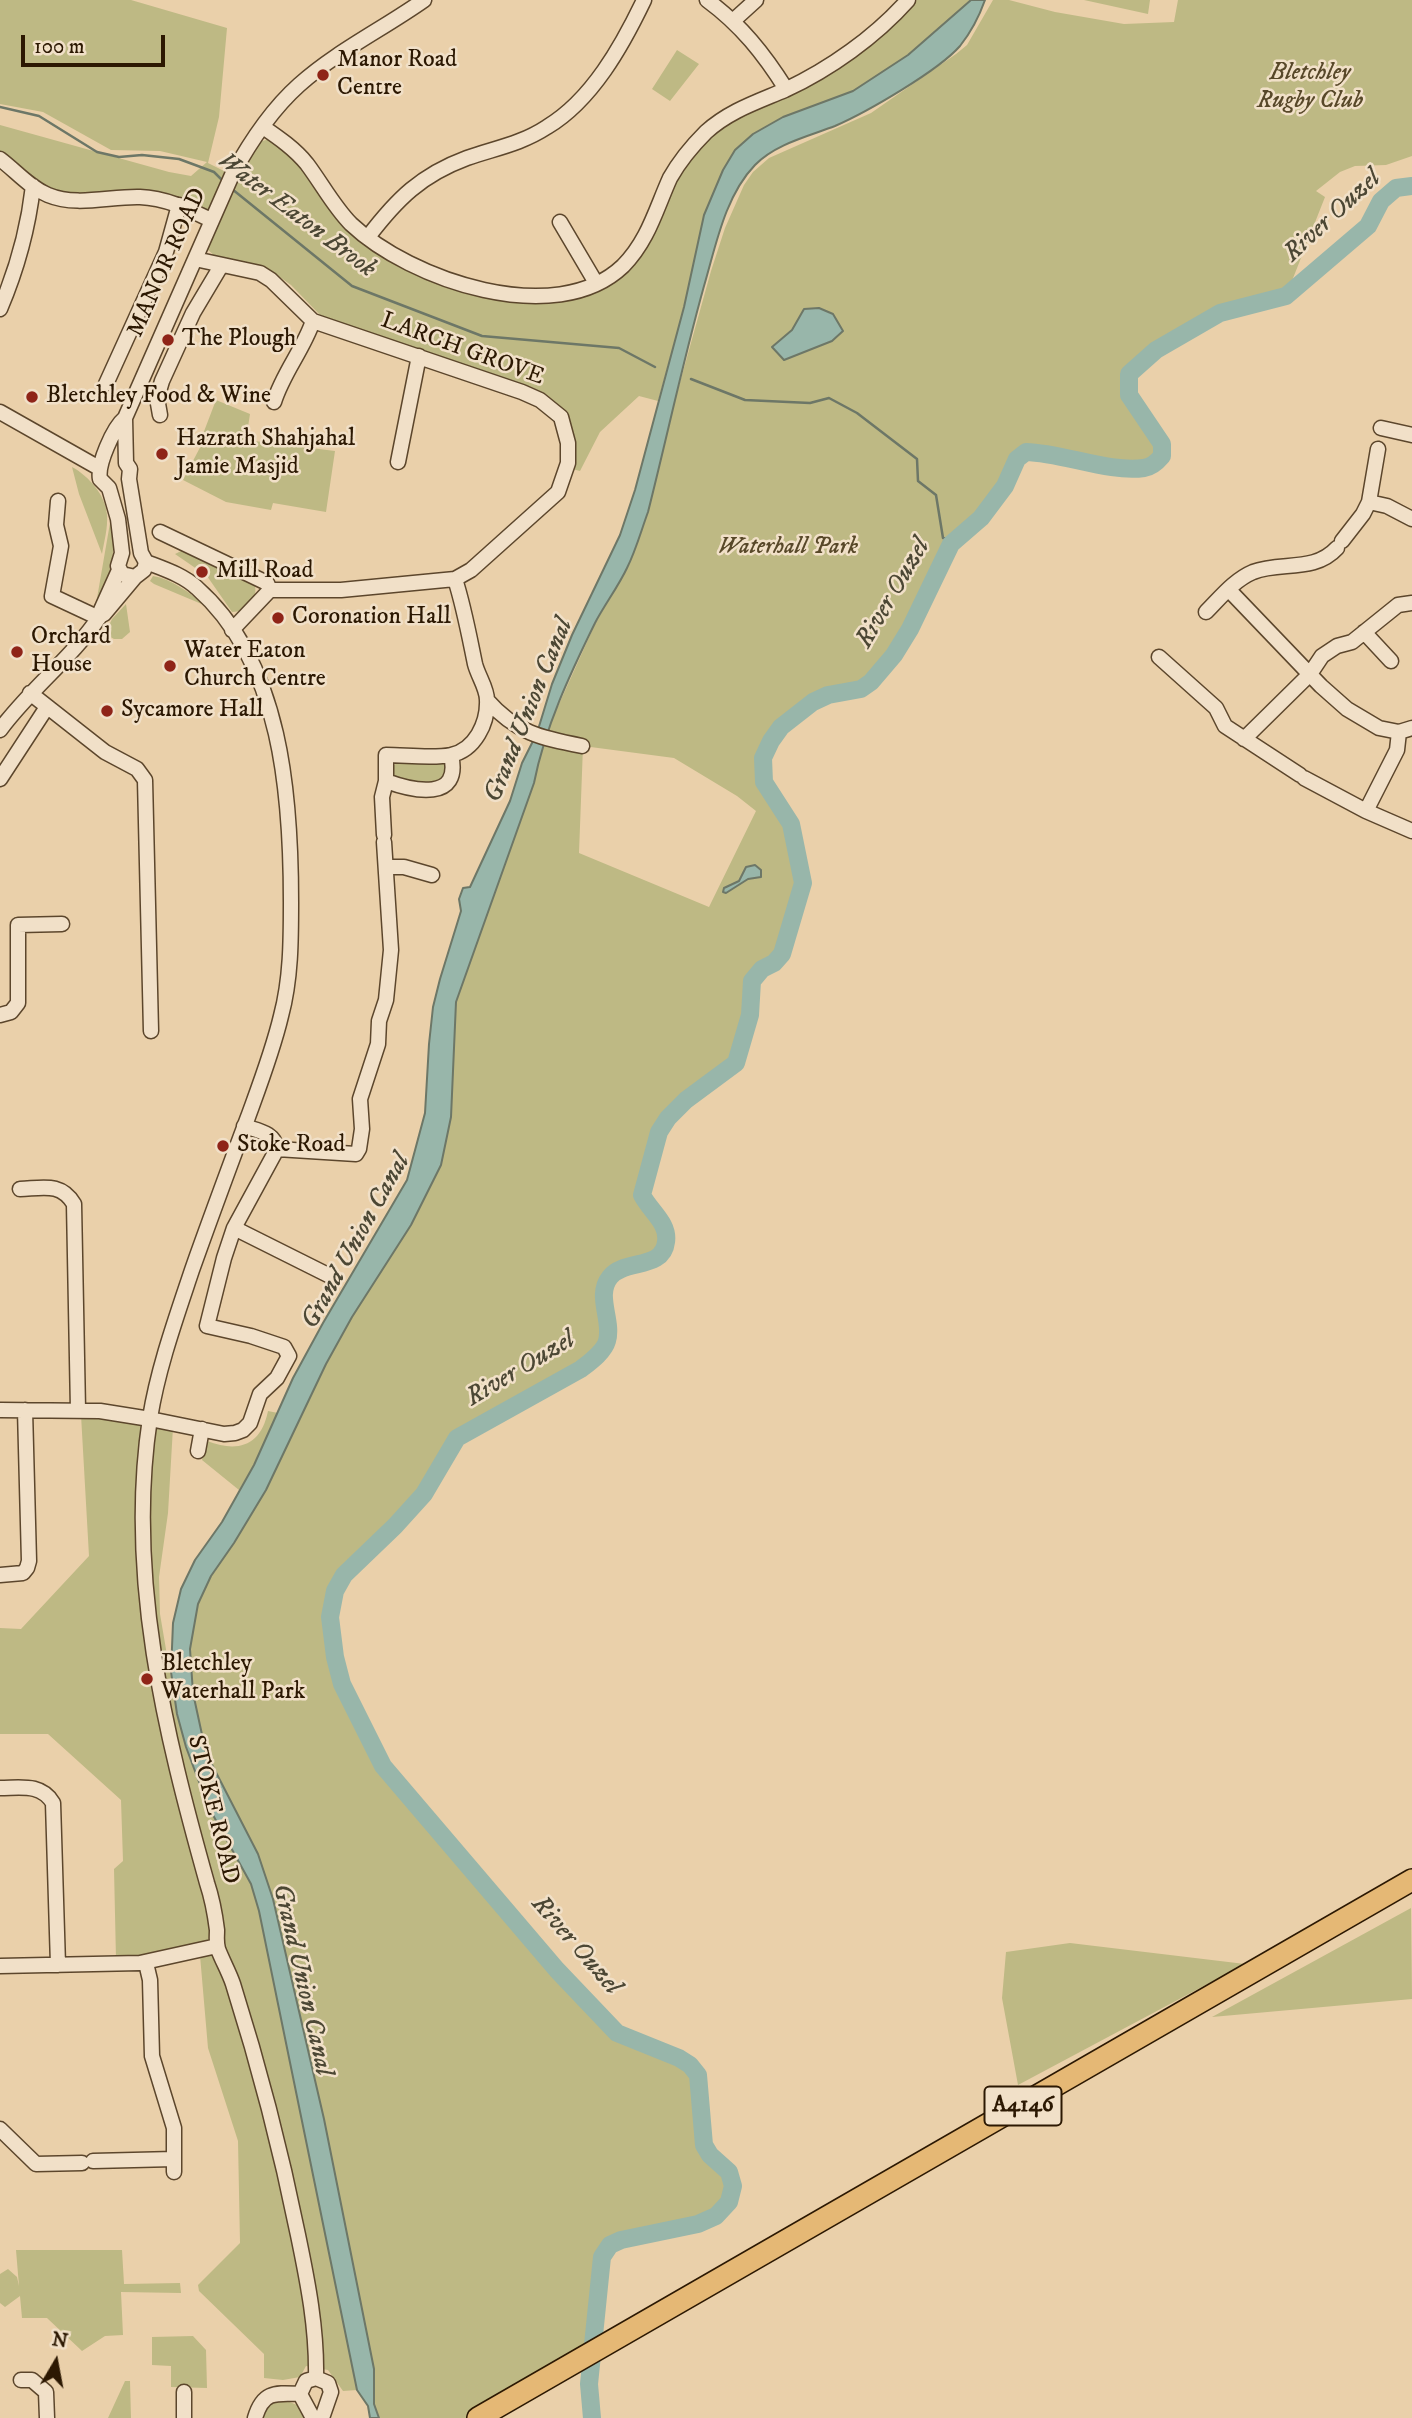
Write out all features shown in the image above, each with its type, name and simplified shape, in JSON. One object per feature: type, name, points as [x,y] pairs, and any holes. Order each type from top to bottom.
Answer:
[{"type":"highway","name":"A4146","points":[[478,2418],[1412,1880]]},
{"type":"street","points":[[368,237],[391,206],[425,178],[466,159],[518,144],[550,126],[577,102],[610,63],[644,0]]},
{"type":"street","points":[[707,0],[734,20],[763,53],[786,89]]},
{"type":"street","points":[[734,20],[756,0]]},
{"type":"street","points":[[263,127],[282,140],[305,162],[351,223],[405,260],[483,290],[545,298],[574,292],[596,283],[622,267],[644,240],[671,176],[689,150],[706,133],[737,110],[786,89],[836,61],[867,38],[908,0]]},
{"type":"street","name":"MANOR ROAD","points":[[101,465],[113,434],[125,418],[232,175],[252,139],[270,115],[299,85],[344,51],[420,1]]},
{"type":"street","points":[[0,159],[33,186],[67,200],[140,197],[162,200],[212,220]]},
{"type":"street","points":[[0,309],[29,227],[33,186]]},
{"type":"street","points":[[106,384],[166,252],[179,205]]},
{"type":"street","points":[[560,222],[596,283]]},
{"type":"street","name":"LARCH GROVE","points":[[195,259],[260,274],[279,285],[313,321],[522,392],[540,400],[561,417],[568,443],[568,463],[558,492],[471,570],[454,579]]},
{"type":"street","points":[[160,415],[157,398],[162,381],[193,313],[221,266]]},
{"type":"street","points":[[274,402],[306,341],[313,321]]},
{"type":"street","points":[[398,462],[419,356]]},
{"type":"street","points":[[0,412],[101,465]]},
{"type":"street","name":"MANOR ROAD","points":[[125,418],[126,463]]},
{"type":"street","points":[[1381,428],[1412,435]]},
{"type":"street","points":[[1206,612],[1239,580],[1253,572],[1316,564],[1328,558],[1363,514],[1368,502],[1378,449]]},
{"type":"street","points":[[0,730],[30,694],[78,646],[135,577],[142,573],[144,558],[129,479],[130,469],[116,457],[101,465]]},
{"type":"street","points":[[101,465],[100,479],[109,488],[118,519],[122,553],[118,562],[120,570],[125,576],[135,577]]},
{"type":"street","points":[[109,488],[121,487],[129,479]]},
{"type":"street","points":[[58,501],[56,525],[61,546],[52,596],[100,617]]},
{"type":"street","points":[[1368,502],[1387,506],[1412,519]]},
{"type":"street","points":[[160,532],[267,583],[270,590]]},
{"type":"street","points":[[122,553],[134,550],[144,558]]},
{"type":"street","name":"STOKE ROAD","points":[[144,558],[193,584],[215,606],[232,630],[255,670],[274,725],[284,783],[291,858],[290,947],[284,1005],[277,1033],[184,1295],[150,1419],[144,1491],[145,1584],[159,1690],[183,1797],[211,1895],[217,1945],[232,1981],[284,2164],[313,2313],[316,2378]]},
{"type":"street","points":[[100,617],[101,608],[120,570]]},
{"type":"street","points":[[232,630],[270,590],[341,590],[454,579],[466,611],[476,667],[487,700],[503,718],[531,733],[582,746]]},
{"type":"street","points":[[1229,590],[1347,709],[1379,727],[1406,730],[1366,811]]},
{"type":"street","points":[[1244,739],[1310,674],[1322,656],[1337,646],[1352,642],[1398,605],[1412,603]]},
{"type":"street","points":[[1364,632],[1392,661]]},
{"type":"street","points":[[1160,656],[1216,708],[1225,726],[1302,776],[1366,811],[1412,831]]},
{"type":"street","points":[[30,694],[105,752],[137,769],[145,780],[151,1031]]},
{"type":"street","points":[[276,1149],[356,1154],[359,1149],[362,1129],[360,1099],[378,1044],[379,1021],[386,1000],[391,950],[382,797],[386,781],[386,755],[451,755],[466,749],[478,736],[487,700]]},
{"type":"street","points":[[0,779],[47,707]]},
{"type":"street","points":[[386,781],[402,787],[439,790],[447,786],[453,777],[451,755]]},
{"type":"street","points":[[386,867],[404,867],[432,875]]},
{"type":"street","points":[[0,1015],[11,1012],[18,1003],[18,925],[62,924]]},
{"type":"street","points":[[0,1410],[78,1410],[150,1419],[225,1434],[243,1430],[254,1417],[260,1394],[277,1378],[289,1356],[284,1347],[207,1326],[234,1228],[276,1149],[276,1143],[270,1136],[244,1126]]},
{"type":"street","points":[[20,1189],[58,1188],[68,1193],[74,1204],[78,1410]]},
{"type":"street","points":[[234,1228],[328,1275]]},
{"type":"street","points":[[0,1575],[20,1574],[28,1565],[25,1410]]},
{"type":"street","points":[[198,1451],[202,1429]]},
{"type":"street","points":[[0,1788],[35,1788],[46,1794],[53,1803],[58,1965]]},
{"type":"street","points":[[0,1966],[146,1962],[217,1945]]},
{"type":"street","points":[[0,2129],[36,2164],[88,2162],[174,2166],[174,2128],[152,2060],[150,1980],[146,1962]]},
{"type":"street","points":[[255,2418],[259,2405],[270,2396],[314,2409],[325,2411],[331,2396],[330,2387],[324,2380],[316,2378],[306,2381],[306,2406]]},
{"type":"street","points":[[20,2380],[32,2380],[46,2392],[47,2418]]},
{"type":"street","points":[[184,2392],[184,2418]]},
{"type":"green space","points":[[0,0],[131,0],[227,28],[219,117],[208,163],[232,175],[258,142],[270,139],[300,164],[348,228],[484,294],[577,294],[619,277],[650,239],[678,175],[702,144],[738,114],[839,69],[881,38],[917,0],[971,0],[908,55],[853,91],[783,117],[753,134],[704,215],[684,307],[658,401],[639,396],[600,432],[580,471],[572,469],[555,403],[537,391],[321,316],[291,285],[274,273],[258,266],[217,258],[207,249],[221,217],[186,203],[67,195],[44,187],[0,153],[0,125],[191,176],[207,162],[160,151],[111,150],[43,112],[0,104]]},
{"type":"green space","name":"Waterhall Park","points":[[993,0],[1009,0],[1055,12],[1124,24],[1174,22],[1178,0],[1412,0],[1412,156],[1386,165],[1355,166],[1340,172],[1316,191],[1325,197],[1286,296],[1220,313],[1156,350],[1129,374],[1129,395],[1162,444],[1162,456],[1156,462],[1144,468],[1116,468],[1026,452],[1017,459],[1005,486],[981,518],[951,544],[910,629],[894,655],[871,682],[861,689],[828,695],[813,702],[781,727],[763,758],[764,782],[791,824],[803,883],[782,954],[774,963],[762,969],[752,981],[750,1015],[736,1063],[686,1100],[668,1118],[659,1132],[642,1195],[665,1229],[666,1242],[663,1251],[650,1260],[624,1268],[610,1277],[604,1292],[607,1341],[600,1353],[581,1369],[457,1438],[424,1494],[344,1575],[335,1591],[330,1617],[335,1657],[342,1684],[383,1766],[557,1970],[617,2033],[690,2065],[698,2075],[704,2145],[710,2155],[729,2172],[733,2186],[729,2202],[716,2216],[698,2224],[621,2240],[611,2245],[604,2253],[595,2281],[589,2315],[586,2356],[478,2418],[379,2418],[374,2404],[374,2369],[324,2119],[273,1899],[257,1854],[206,1753],[193,1693],[190,1649],[198,1604],[211,1576],[266,1490],[326,1364],[352,1317],[411,1225],[441,1165],[451,1117],[456,1002],[534,783],[541,748],[550,724],[596,622],[628,567],[638,542],[711,271],[725,228],[744,185],[753,172],[769,158],[871,113],[967,45]],"holes":[[[583,746],[674,758],[737,796],[756,811],[709,907],[579,853]]]},
{"type":"green space","points":[[1084,0],[1150,0],[1148,14]]},
{"type":"green space","points":[[677,50],[699,64],[670,101],[652,89]]},
{"type":"green space","points":[[216,400],[250,414],[246,440],[335,451],[326,512],[273,503],[271,510],[226,502],[183,480],[206,436],[203,434]]},
{"type":"green space","points":[[72,467],[90,481],[104,501],[107,520],[102,554],[79,494]]},
{"type":"green space","points":[[110,523],[113,535],[111,564],[96,604]]},
{"type":"green space","points":[[185,549],[254,583],[255,595],[251,602],[242,611],[232,612],[207,576],[175,554]]},
{"type":"green space","points":[[153,576],[180,587],[204,605],[154,584],[150,581]]},
{"type":"green space","points":[[126,604],[130,632],[122,639],[114,639],[105,634],[112,619]]},
{"type":"green space","points":[[400,761],[448,761],[450,767],[439,786],[404,782],[392,775],[393,766]]},
{"type":"green space","points":[[268,1411],[278,1413],[239,1490],[202,1460],[207,1441],[229,1446],[246,1444],[260,1432]]},
{"type":"green space","points":[[81,1415],[173,1427],[168,1513],[159,1577],[160,1614],[177,1714],[208,1806],[241,1862],[259,1911],[357,2390],[343,2391],[328,2370],[306,2366],[300,2377],[283,2380],[264,2378],[264,2354],[199,2291],[198,2285],[240,2243],[238,2141],[208,2048],[199,1944],[155,1955],[116,1959],[114,1869],[123,1861],[121,1800],[48,1734],[0,1734],[0,1628],[21,1629],[89,1556]]},
{"type":"green space","points":[[1411,1908],[1412,1999],[1212,2017]]},
{"type":"green space","points":[[1070,1943],[1245,1964],[1018,2085],[1002,1998],[1006,1952]]},
{"type":"green space","points":[[16,2250],[122,2250],[124,2284],[180,2283],[181,2293],[121,2292],[123,2335],[105,2336],[82,2351],[47,2318],[22,2318],[20,2296],[5,2307],[0,2303],[0,2274],[8,2269],[17,2277],[19,2286]]},
{"type":"green space","points":[[193,2336],[206,2350],[207,2388],[171,2387],[171,2366],[152,2365],[152,2337]]},
{"type":"green space","points":[[125,2381],[130,2381],[131,2418],[108,2418]]},
{"type":"green space","points":[[285,2400],[297,2405],[306,2418],[261,2418],[271,2404]]},
{"type":"shaded area","points":[[971,0],[985,0],[968,35],[950,56],[919,79],[865,111],[772,151],[755,165],[736,191],[718,238],[696,314],[648,512],[630,561],[595,623],[559,701],[534,783],[456,1002],[451,1117],[441,1165],[411,1225],[352,1317],[326,1364],[266,1490],[211,1576],[198,1604],[190,1649],[193,1693],[206,1753],[258,1854],[273,1899],[324,2119],[374,2369],[374,2404],[379,2418],[370,2418],[368,2406],[357,2390],[259,1911],[251,1884],[208,1806],[177,1714],[171,1672],[173,1623],[181,1589],[195,1560],[222,1522],[254,1465],[293,1378],[323,1323],[407,1180],[425,1113],[433,1007],[461,911],[459,899],[463,888],[470,887],[510,801],[572,635],[620,535],[635,490],[684,307],[704,215],[723,170],[735,150],[753,134],[783,117],[853,91],[908,55]]},
{"type":"shaded area","points":[[819,308],[833,314],[843,331],[832,341],[784,360],[772,347],[792,330],[804,309]]},
{"type":"shaded area","points":[[755,865],[761,870],[761,877],[748,879],[726,893],[723,892],[724,888],[739,881],[746,867]]},
{"type":"waterway","name":"Water Eaton Brook","points":[[0,107],[39,116],[97,152],[119,157],[142,155],[179,159],[214,172],[224,182]]},
{"type":"waterway","name":"River Ouzel","points":[[592,2418],[589,2384],[602,2257],[610,2245],[621,2240],[698,2224],[716,2216],[729,2202],[733,2186],[729,2172],[710,2155],[704,2145],[698,2075],[690,2065],[617,2033],[557,1970],[383,1766],[342,1684],[335,1657],[330,1617],[335,1591],[344,1575],[424,1494],[457,1438],[581,1369],[600,1353],[607,1341],[604,1292],[610,1277],[616,1271],[651,1261],[663,1251],[666,1242],[665,1229],[642,1195],[659,1132],[668,1118],[686,1100],[736,1063],[750,1015],[752,981],[762,969],[774,963],[782,954],[803,883],[791,824],[764,782],[763,758],[781,727],[813,702],[828,695],[861,689],[871,682],[894,655],[910,629],[951,544],[981,518],[1005,486],[1017,459],[1026,452],[1116,468],[1144,468],[1154,464],[1162,456],[1162,444],[1129,395],[1129,374],[1156,350],[1220,313],[1286,296],[1368,226],[1381,201],[1396,188],[1412,186]]},
{"type":"waterway","name":"Water Eaton Brook","points":[[232,189],[352,286],[482,336],[619,348],[655,367]]},
{"type":"waterway","name":"Water Eaton Brook","points":[[691,379],[745,400],[810,403],[829,398],[857,413],[917,459],[918,481],[936,495],[943,538],[957,541]]},
{"type":"place","name":"Manor Road Centre","points":[[323,75]]},
{"type":"place","name":"The Plough","points":[[168,340]]},
{"type":"place","name":"Bletchley Food & Wine","points":[[32,397]]},
{"type":"place","name":"Hazrath Shahjahal Jamie Masjid","points":[[162,454]]},
{"type":"place","name":"Mill Road","points":[[202,572]]},
{"type":"place","name":"Coronation Hall","points":[[278,618]]},
{"type":"place","name":"Orchard House","points":[[17,652]]},
{"type":"place","name":"Water Eaton Church Centre","points":[[170,666]]},
{"type":"place","name":"Sycamore Hall","points":[[107,711]]},
{"type":"place","name":"Stoke Road","points":[[223,1146]]},
{"type":"place","name":"Bletchley Waterhall Park","points":[[147,1679]]},
{"type":"park label","name":"Bletchley Rugby Club","points":[[1310,88]]},
{"type":"water label","name":"Grand Union Canal","points":[[530,711]]},
{"type":"water label","name":"Grand Union Canal","points":[[357,1242]]},
{"type":"water label","name":"Grand Union Canal","points":[[301,1980]]}]
